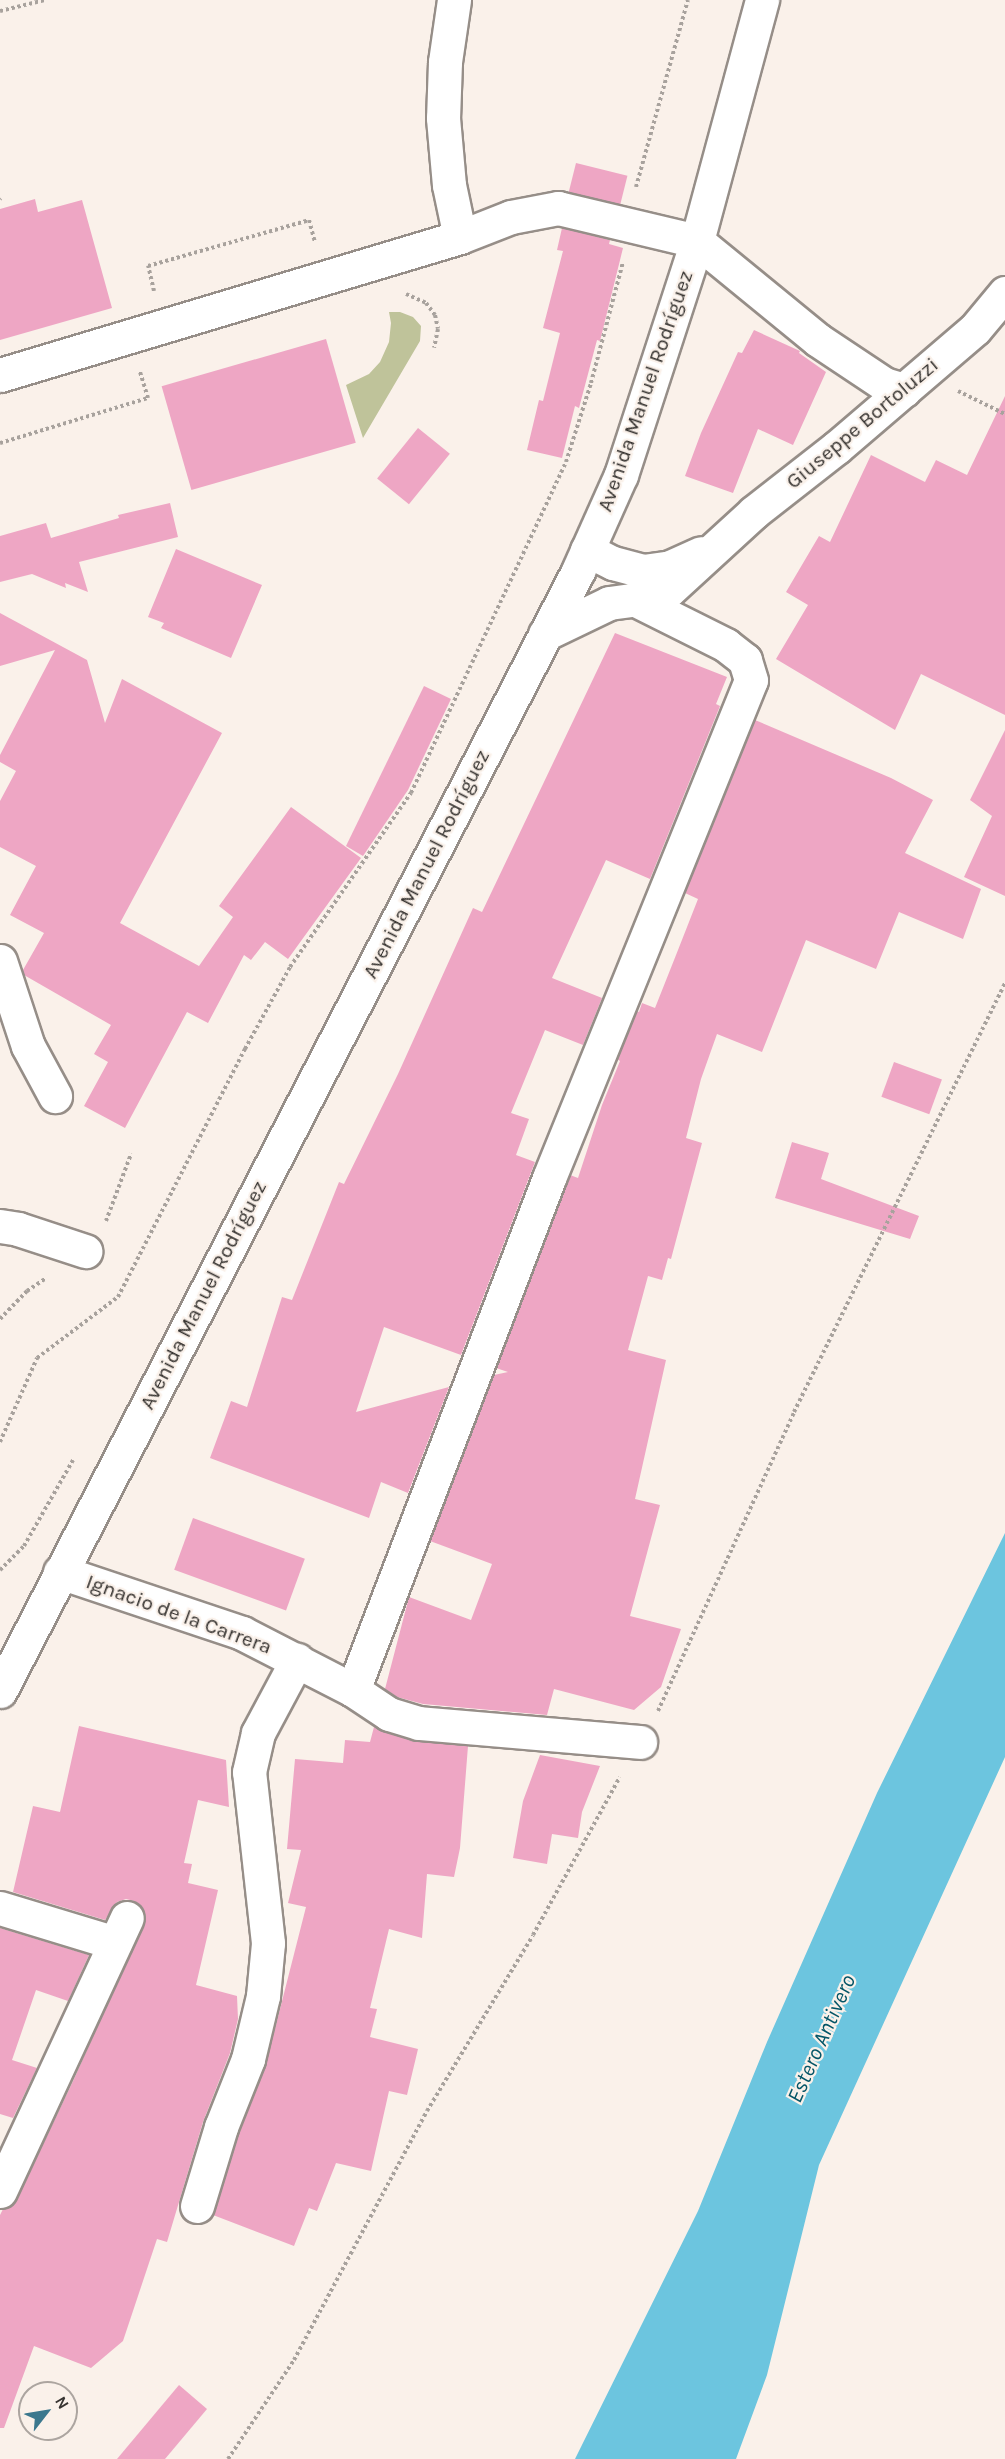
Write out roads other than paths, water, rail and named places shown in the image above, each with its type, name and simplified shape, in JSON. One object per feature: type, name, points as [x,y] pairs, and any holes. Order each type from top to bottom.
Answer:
[{"type":"street","points":[[454,0],[445,62],[444,118],[448,185],[460,237]]},
{"type":"street","name":"Avenida Manuel Rodríguez","points":[[0,1691],[545,634],[621,475],[697,241],[762,0]]},
{"type":"street","points":[[0,375],[460,237],[511,217],[558,208],[697,241],[818,340],[884,384],[913,382]]},
{"type":"street","name":"Giuseppe Bortoluzzi","points":[[714,547],[975,329],[1005,294]]},
{"type":"street","points":[[587,550],[613,563],[643,571],[670,567],[714,547]]},
{"type":"street","points":[[545,634],[609,603],[653,597],[669,590],[688,575],[714,547]]},
{"type":"street","points":[[353,1690],[549,1178],[752,680],[745,660],[726,645],[634,599]]},
{"type":"street","points":[[0,961],[28,1046],[55,1096]]},
{"type":"street","points":[[0,1227],[18,1229],[85,1251]]},
{"type":"street","name":"Ignacio de la Carrera","points":[[60,1572],[242,1633],[353,1690],[389,1714],[419,1722],[640,1742]]},
{"type":"street","points":[[197,2206],[221,2127],[248,2059],[263,1996],[268,1943],[249,1772],[258,1733],[297,1660]]},
{"type":"street","points":[[0,1908],[121,1930],[0,2191]]},
{"type":"water","name":"Estero Antivero","points":[[1005,1533],[1005,1757],[819,2165],[767,2375],[736,2459],[575,2459],[698,2211],[767,2042],[877,1793]]}]
